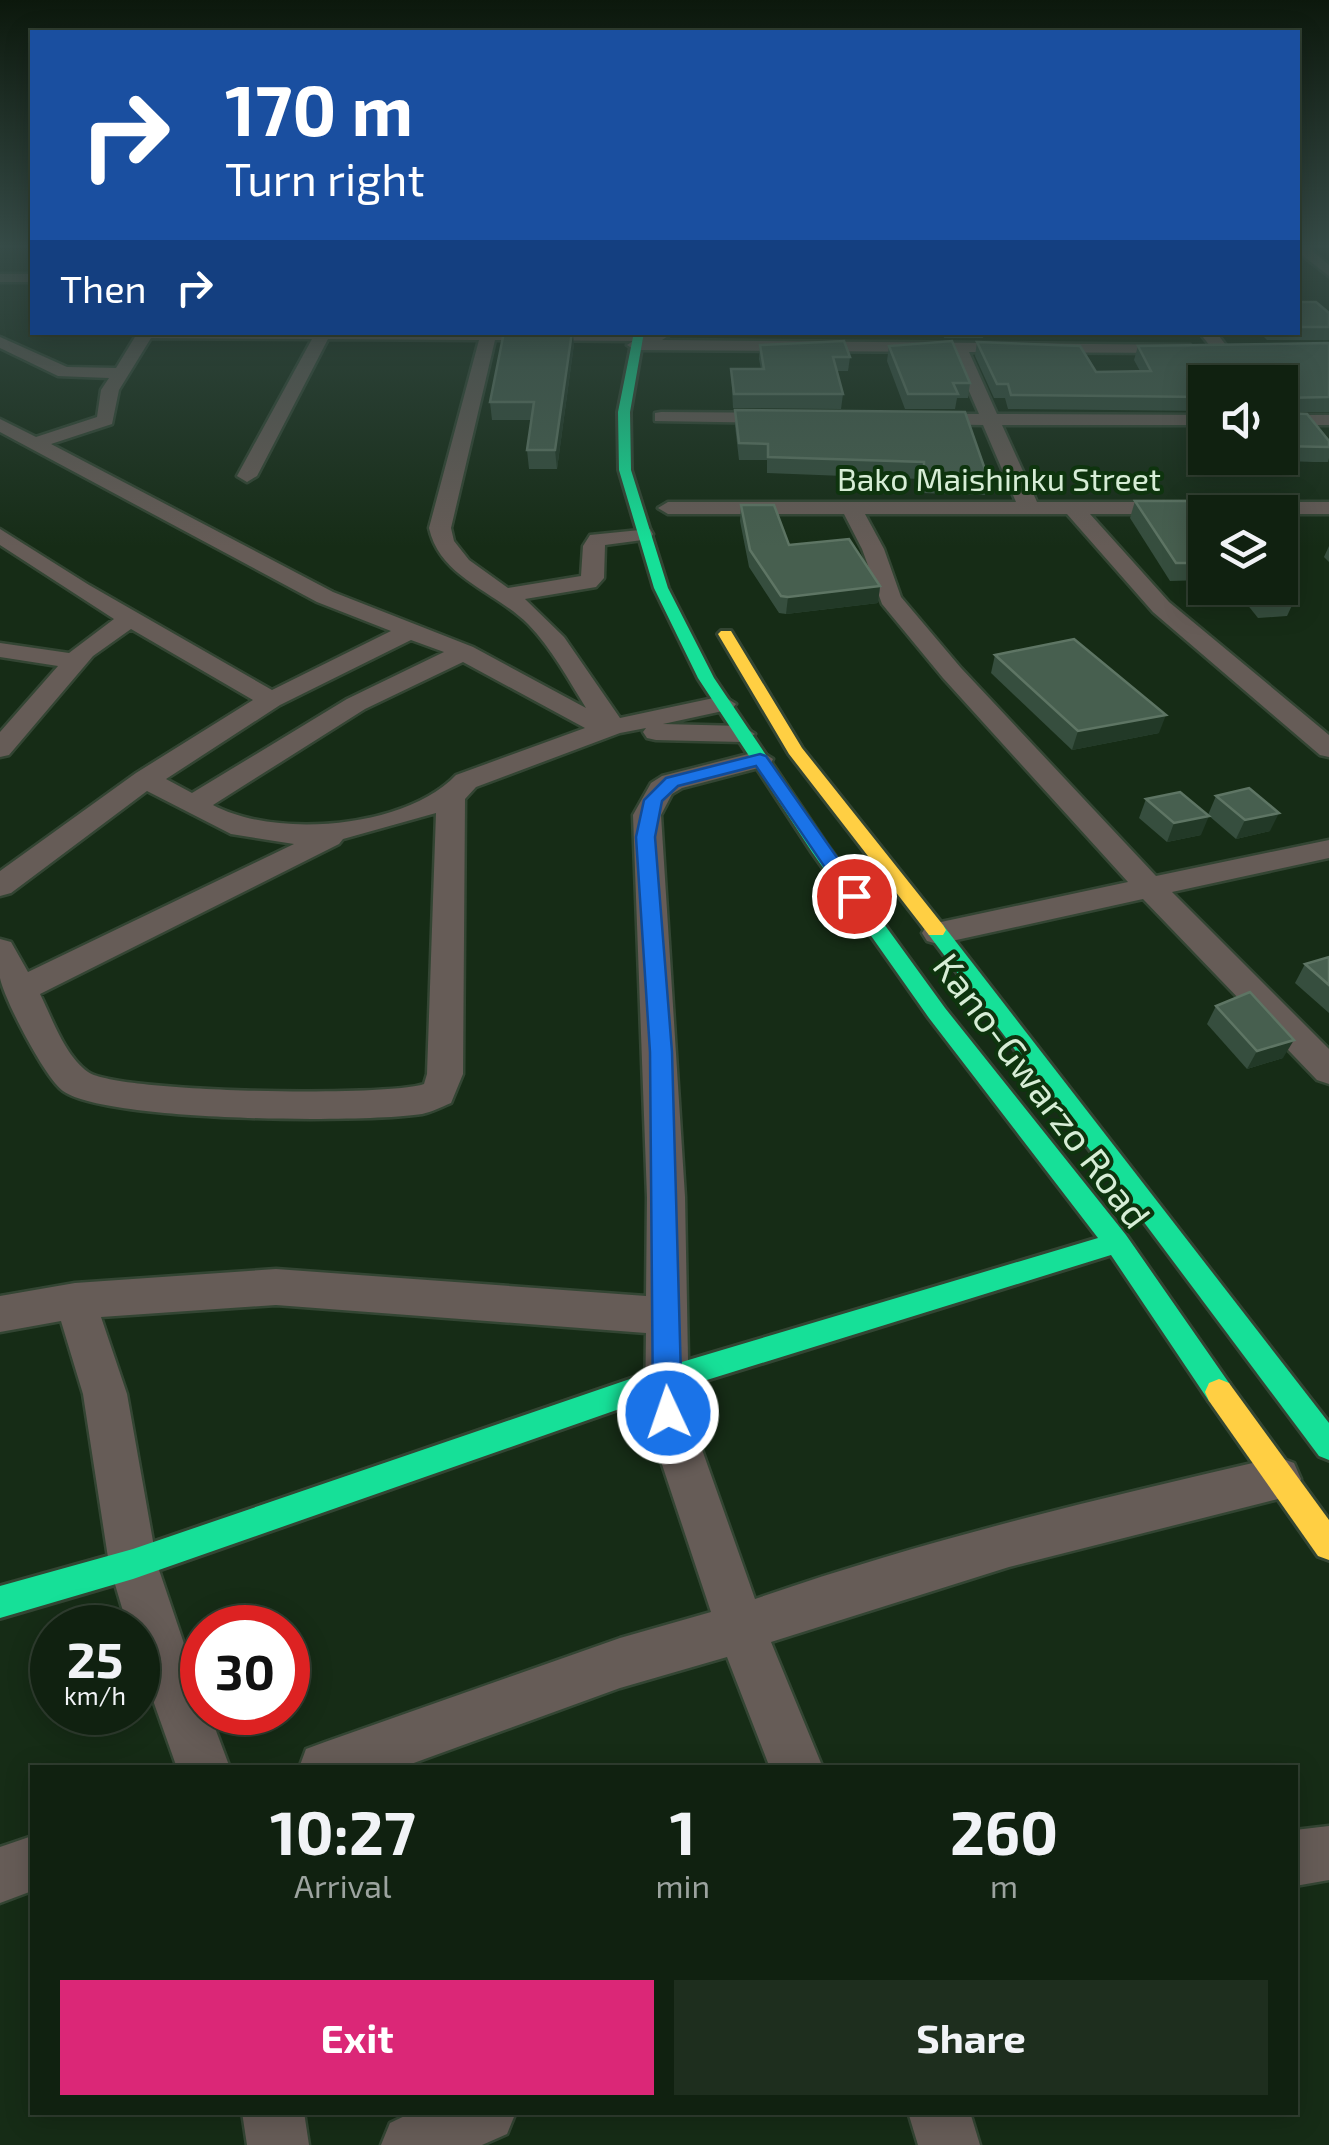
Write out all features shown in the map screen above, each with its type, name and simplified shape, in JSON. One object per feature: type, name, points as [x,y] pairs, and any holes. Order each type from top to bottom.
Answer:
[{"type":"main road","name":"Kano-Gwarzo Road","points":[[636,347],[623,445],[642,534],[682,633],[723,704],[818,848],[937,1013],[1016,1108],[1117,1242],[1278,1479],[1329,1545]]},
{"type":"main road","points":[[660,372],[664,347]]},
{"type":"main road","points":[[660,408],[662,445]]},
{"type":"main road","points":[[663,478],[668,508],[680,534]]},
{"type":"main road","name":"Kano-Gwarzo Road","points":[[717,618],[795,750],[1329,1446]]},
{"type":"main road","points":[[0,1602],[134,1564],[664,1380],[1117,1242]]},
{"type":"street","points":[[11,347],[64,372],[119,374]]},
{"type":"street","points":[[34,444],[106,420],[110,390],[137,347]]},
{"type":"street","points":[[247,476],[315,347]]},
{"type":"street","points":[[486,347],[440,541],[453,556],[528,612],[580,673],[612,727]]},
{"type":"street","points":[[951,347],[1228,347]]},
{"type":"street","points":[[959,348],[1028,508]]},
{"type":"street","points":[[660,408],[796,418]]},
{"type":"street","points":[[911,418],[1188,420]]},
{"type":"street","points":[[1298,420],[1329,420]]},
{"type":"street","points":[[0,425],[325,597],[464,652],[612,727],[751,747]]},
{"type":"street","name":"Bako Maishinku Street","points":[[668,508],[1329,508]]},
{"type":"street","points":[[851,508],[873,549],[890,599],[952,673],[1150,888],[1329,1071]]},
{"type":"street","points":[[1073,508],[1161,607],[1329,749]]},
{"type":"street","points":[[504,596],[588,582],[598,540],[642,534]]},
{"type":"street","points":[[2,540],[130,618],[325,722]]},
{"type":"street","points":[[0,749],[75,661],[130,618]]},
{"type":"street","points":[[0,886],[146,779],[276,697],[408,632]]},
{"type":"street","points":[[0,650],[75,661]]},
{"type":"street","points":[[193,805],[325,722],[464,652]]},
{"type":"street","points":[[146,779],[220,820],[265,833],[344,830],[452,798],[466,781],[612,727],[723,704]]},
{"type":"street","points":[[751,747],[660,789],[648,815],[646,837],[661,1052],[664,1380],[668,1413],[683,1464],[741,1628],[796,1765]]},
{"type":"street","points":[[0,950],[68,1075],[91,1091],[198,1102],[408,1102],[433,1096],[443,1086],[445,1074],[452,798]]},
{"type":"street","points":[[22,990],[344,830]]},
{"type":"street","points":[[938,933],[1329,849]]},
{"type":"street","points":[[0,1314],[74,1301],[276,1287],[666,1316]]},
{"type":"street","points":[[74,1301],[105,1394],[134,1564],[164,1662],[203,1765]]},
{"type":"street","points":[[333,1765],[620,1662],[741,1628],[849,1590],[1009,1542],[1278,1479]]},
{"type":"street","points":[[1298,1858],[1329,1854]]},
{"type":"street","points":[[0,1876],[30,1865]]},
{"type":"street","points":[[273,2115],[278,2145]]},
{"type":"street","points":[[412,2145],[478,2115]]},
{"type":"street","points":[[940,2115],[949,2145]]},
{"type":"building","points":[[501,347],[570,347],[555,450],[527,450],[534,402],[490,402]]},
{"type":"building","points":[[760,347],[846,347],[850,357],[833,357],[843,394],[734,394],[731,369],[764,369]]},
{"type":"building","points":[[889,347],[955,347],[970,383],[953,383],[958,394],[908,394]]},
{"type":"building","points":[[979,347],[1081,347],[1096,372],[1151,371],[1139,347],[1329,347],[1329,397],[1298,398],[1298,365],[1188,365],[1188,397],[1011,395],[1008,384],[997,384]]},
{"type":"building","points":[[735,410],[965,412],[988,478],[924,477],[924,462],[768,457],[768,444],[739,443]]},
{"type":"building","points":[[1298,414],[1307,414],[1329,441],[1329,447],[1298,446]]},
{"type":"building","points":[[1135,501],[1188,501],[1188,563],[1176,563]]},
{"type":"building","points":[[741,505],[774,505],[789,545],[849,539],[880,586],[781,596],[750,550]]},
{"type":"building","points":[[1074,639],[1166,715],[1078,731],[995,655]]},
{"type":"building","points":[[1249,788],[1279,813],[1245,820],[1216,796]]},
{"type":"building","points":[[1180,792],[1209,816],[1174,823],[1146,799]]},
{"type":"building","points":[[1329,957],[1329,985],[1305,964]]},
{"type":"building","points":[[1250,992],[1294,1040],[1257,1051],[1216,1006]]},
{"type":"traffic: fast","points":[[636,347],[624,412],[625,470],[661,588],[706,678],[819,848],[937,1013],[1117,1243],[1219,1392]]},
{"type":"traffic: fast","points":[[936,930],[1329,1446]]},
{"type":"traffic: fast","points":[[0,1602],[133,1564],[665,1380],[1117,1243]]},
{"type":"traffic: slow","points":[[726,634],[795,750],[936,930]]},
{"type":"traffic: slow","points":[[1219,1392],[1329,1545]]},
{"type":"route","points":[[668,1413],[664,1380],[666,1196],[661,1052],[646,837],[653,800],[660,789],[672,782],[760,759],[854,896]]}]
